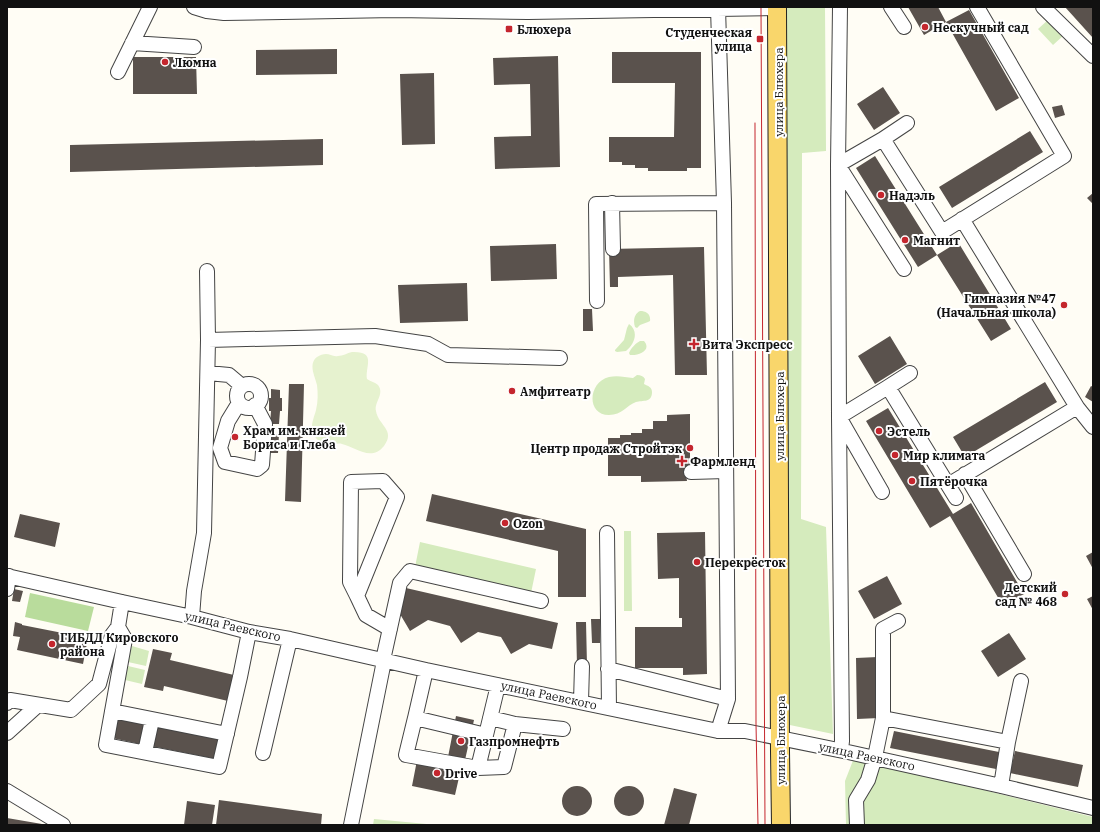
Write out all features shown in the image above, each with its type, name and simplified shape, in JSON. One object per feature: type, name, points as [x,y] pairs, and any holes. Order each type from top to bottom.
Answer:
[{"type":"main road","name":"улица Блюхера","points":[[777,7],[781,825]]},
{"type":"street","points":[[118,72],[150,7]]},
{"type":"street","points":[[194,7],[207,11],[224,13],[395,8],[527,9],[777,7]]},
{"type":"street","points":[[840,7],[838,165],[841,750]]},
{"type":"street","points":[[892,7],[904,27]]},
{"type":"street","points":[[883,138],[942,232],[1064,156],[977,7]]},
{"type":"street","points":[[1043,7],[1093,56]]},
{"type":"street","points":[[718,8],[724,203],[728,699],[718,731]]},
{"type":"street","points":[[132,43],[194,47]]},
{"type":"street","points":[[838,165],[907,123]]},
{"type":"street","points":[[838,165],[904,269]]},
{"type":"street","points":[[597,301],[596,204],[724,203]]},
{"type":"street","points":[[612,204],[613,249]]},
{"type":"street","points":[[962,219],[1077,407],[1093,427]]},
{"type":"street","points":[[192,617],[194,591],[204,533],[208,373],[207,271]]},
{"type":"street","points":[[208,340],[375,336],[428,344],[448,355],[560,358]]},
{"type":"street","points":[[208,373],[229,374],[242,386]]},
{"type":"street","points":[[839,417],[910,373]]},
{"type":"street","points":[[250,384],[258,389],[260,398],[255,405],[246,407],[239,403],[237,394],[242,386],[250,384]]},
{"type":"street","points":[[888,387],[956,498]]},
{"type":"street","points":[[239,403],[228,421],[220,448],[225,462],[257,469],[262,465],[265,424],[255,405]]},
{"type":"street","points":[[948,485],[1077,407]]},
{"type":"street","points":[[839,417],[882,492]]},
{"type":"street","points":[[690,472],[726,472]]},
{"type":"street","points":[[965,474],[1024,574]]},
{"type":"street","points":[[357,596],[397,497],[383,481],[351,482],[350,582],[366,615],[390,629]]},
{"type":"street","points":[[607,533],[609,708]]},
{"type":"street","points":[[351,824],[383,666],[382,660],[400,583],[410,571],[541,601]]},
{"type":"street","name":"улица Раевского","points":[[8,580],[122,602],[192,617],[249,632],[290,639],[426,670],[718,731],[744,731],[875,757],[1093,808]]},
{"type":"street","points":[[7,703],[10,700],[71,710],[99,684],[112,635],[118,627],[122,602]]},
{"type":"street","points":[[857,825],[856,800],[868,780],[875,757],[883,718],[883,629],[898,620]]},
{"type":"street","points":[[118,627],[125,639],[106,745],[220,766],[249,632]]},
{"type":"street","points":[[264,753],[290,639]]},
{"type":"street","points":[[581,702],[582,666]]},
{"type":"street","points":[[608,669],[642,673],[728,699]]},
{"type":"street","points":[[426,670],[406,755],[478,768],[504,767],[515,724]]},
{"type":"street","points":[[1001,786],[1020,681]]},
{"type":"street","points":[[478,768],[498,685]]},
{"type":"street","points":[[7,733],[38,705]]},
{"type":"street","points":[[112,711],[227,734]]},
{"type":"street","points":[[415,718],[486,735]]},
{"type":"street","points":[[490,718],[515,724],[563,729]]},
{"type":"street","points":[[883,718],[1008,742]]},
{"type":"street","points":[[145,752],[152,720]]},
{"type":"street","points":[[7,791],[63,825]]},
{"type":"green space","points":[[785,7],[825,7],[826,151],[802,153],[801,519],[826,527],[833,734],[785,724]]},
{"type":"green space","points":[[1049,19],[1064,35],[1053,45],[1038,29]]},
{"type":"green space","points":[[640,311],[648,313],[650,316],[650,321],[640,325],[637,328],[634,325],[634,318]]},
{"type":"green space","points":[[629,324],[634,330],[634,341],[626,351],[617,352],[615,350],[624,340]]},
{"type":"green space","points":[[640,341],[644,341],[646,344],[645,350],[634,355],[630,355],[629,353],[631,349]]},
{"type":"green space","points":[[352,352],[360,352],[365,354],[368,360],[367,379],[377,384],[380,388],[376,411],[377,416],[385,428],[388,436],[384,446],[379,451],[374,453],[363,452],[341,444],[324,444],[314,436],[312,430],[318,398],[313,367],[314,360],[318,356],[324,354],[342,356]]},
{"type":"green space","points":[[637,375],[641,375],[645,379],[644,384],[651,389],[652,396],[649,399],[636,402],[614,415],[602,414],[596,410],[592,398],[597,385],[602,380],[615,376],[633,378]]},
{"type":"green space","points":[[624,531],[631,531],[632,611],[624,611]]},
{"type":"green space","points":[[420,542],[536,569],[531,593],[415,567]]},
{"type":"green space","points":[[30,593],[94,607],[88,631],[25,617]]},
{"type":"green space","points":[[132,646],[149,651],[146,666],[128,662]]},
{"type":"green space","points":[[128,666],[145,670],[142,684],[125,680]]},
{"type":"green space","points":[[854,758],[1093,817],[1093,825],[846,825],[845,781]]},
{"type":"green space","points":[[374,819],[437,825],[373,825]]},
{"type":"building","points":[[908,7],[938,7],[946,22],[924,35]]},
{"type":"building","points":[[1065,7],[1093,7],[1093,38]]},
{"type":"building","points":[[969,10],[1019,98],[996,111],[946,22]]},
{"type":"building","points":[[337,49],[337,74],[256,75],[256,50]]},
{"type":"building","points":[[612,52],[701,52],[701,168],[687,168],[687,171],[648,171],[648,168],[635,168],[635,165],[622,165],[622,162],[609,162],[609,137],[674,137],[675,83],[612,83]]},
{"type":"building","points":[[558,56],[560,167],[495,169],[494,137],[531,136],[530,84],[494,85],[493,58]]},
{"type":"building","points":[[133,57],[196,57],[197,94],[133,94]]},
{"type":"building","points":[[434,73],[435,144],[402,145],[400,74]]},
{"type":"building","points":[[883,87],[900,113],[874,130],[857,104]]},
{"type":"building","points":[[1062,105],[1065,115],[1055,118],[1052,107]]},
{"type":"building","points":[[1030,131],[1043,152],[952,208],[939,187]]},
{"type":"building","points":[[323,139],[323,165],[70,172],[70,145]]},
{"type":"building","points":[[875,156],[937,255],[918,267],[856,168]]},
{"type":"building","points":[[1093,193],[1093,204],[1087,198]]},
{"type":"building","points":[[958,242],[1011,329],[991,341],[937,255]]},
{"type":"building","points":[[556,244],[557,279],[491,281],[490,246]]},
{"type":"building","points":[[704,247],[707,375],[675,375],[673,275],[618,277],[618,287],[610,287],[609,249]]},
{"type":"building","points":[[467,283],[468,321],[400,323],[398,285]]},
{"type":"building","points":[[583,309],[592,309],[593,331],[583,331]]},
{"type":"building","points":[[890,336],[907,364],[875,384],[858,356]]},
{"type":"building","points":[[1045,382],[1057,402],[965,457],[953,437]]},
{"type":"building","points":[[289,384],[304,384],[301,502],[285,501]]},
{"type":"building","points":[[1091,386],[1093,387],[1093,402],[1085,397]]},
{"type":"building","points":[[271,389],[280,390],[280,398],[282,398],[282,411],[280,411],[279,424],[270,424],[271,411],[269,411],[269,398],[271,398]]},
{"type":"building","points":[[888,408],[953,514],[971,503],[1024,594],[1003,606],[950,516],[930,528],[866,421]]},
{"type":"building","points":[[690,414],[690,474],[686,474],[687,481],[641,482],[641,476],[608,476],[608,438],[620,438],[620,435],[642,433],[642,429],[653,429],[653,421],[667,421],[667,415]]},
{"type":"building","points":[[269,434],[279,434],[278,453],[268,453]]},
{"type":"building","points":[[432,494],[586,529],[586,597],[558,597],[558,551],[426,521]]},
{"type":"building","points":[[20,514],[60,523],[55,547],[14,537]]},
{"type":"building","points":[[705,532],[707,674],[683,675],[683,668],[635,668],[635,627],[682,627],[682,618],[679,618],[679,578],[658,579],[657,533]]},
{"type":"building","points":[[1093,552],[1093,569],[1086,556]]},
{"type":"building","points":[[887,576],[902,604],[874,619],[858,591]]},
{"type":"building","points":[[406,588],[558,623],[552,649],[529,644],[511,654],[501,637],[478,632],[461,643],[450,626],[428,620],[410,631],[400,614]]},
{"type":"building","points":[[14,589],[23,591],[20,602],[12,601]]},
{"type":"building","points":[[1093,596],[1093,610],[1087,599]]},
{"type":"building","points":[[591,619],[600,619],[600,643],[592,643]]},
{"type":"building","name":"ГИБДД Кировского района","points":[[15,622],[22,625],[88,638],[83,664],[17,650],[20,637],[13,636]]},
{"type":"building","points":[[576,622],[586,622],[587,665],[577,666]]},
{"type":"building","points":[[1009,633],[1026,659],[998,677],[981,651]]},
{"type":"building","points":[[153,649],[172,653],[170,660],[234,675],[228,701],[164,686],[163,691],[144,687]]},
{"type":"building","points":[[878,657],[879,718],[857,719],[856,658]]},
{"type":"building","name":"Drive","points":[[456,716],[474,720],[455,795],[412,786],[419,750],[448,757]]},
{"type":"building","points":[[116,717],[145,722],[140,744],[112,738]]},
{"type":"building","points":[[155,724],[221,737],[216,759],[151,746]]},
{"type":"building","points":[[894,731],[1004,753],[1001,770],[890,748]]},
{"type":"building","points":[[1015,751],[1083,765],[1078,787],[1010,773]]},
{"type":"building","points":[[577,786],[588,790],[592,801],[588,812],[577,816],[566,812],[562,801],[566,790]]},
{"type":"building","points":[[629,786],[640,790],[644,801],[640,812],[629,816],[618,812],[614,801],[618,790]]},
{"type":"building","points":[[674,788],[697,794],[689,825],[664,825]]},
{"type":"building","points":[[219,800],[322,814],[321,825],[216,825]]},
{"type":"building","points":[[187,801],[215,805],[212,825],[184,825]]},
{"type":"building","points":[[7,818],[42,824],[42,825],[7,825]]},
{"type":"tram line","points":[[761,7],[765,825]]},
{"type":"tram line","points":[[755,123],[756,724],[758,825]]},
{"type":"place","name":"Нескучный сад","points":[[925,27]]},
{"type":"place","name":"Блюхера","points":[[509,29]]},
{"type":"place","name":"Студенческая улица","points":[[760,39]]},
{"type":"place","name":"Люмна","points":[[165,62]]},
{"type":"place","name":"Надэль","points":[[881,195]]},
{"type":"place","name":"Магнит","points":[[905,240]]},
{"type":"place","name":"Гимназия №47 (Начальная школа)","points":[[1064,305]]},
{"type":"place","name":"Вита Экспресс","points":[[694,344]]},
{"type":"place","name":"Амфитеатр","points":[[512,391]]},
{"type":"place","name":"Эстель","points":[[879,431]]},
{"type":"place","name":"Храм им. князей Бориса и Глеба","points":[[235,437]]},
{"type":"place","name":"Центр продаж Стройтэк","points":[[690,448]]},
{"type":"place","name":"Мир климата","points":[[895,455]]},
{"type":"place","name":"Фармленд","points":[[682,461]]},
{"type":"place","name":"Пятёрочка","points":[[912,481]]},
{"type":"place","name":"Ozon","points":[[505,523]]},
{"type":"place","name":"Перекрёсток","points":[[697,562]]},
{"type":"place","name":"Детский сад № 468","points":[[1065,594]]},
{"type":"place","name":"ГИБДД Кировского района","points":[[52,644]]},
{"type":"place","name":"Газпромнефть","points":[[461,741]]},
{"type":"place","name":"Drive","points":[[437,773]]}]
